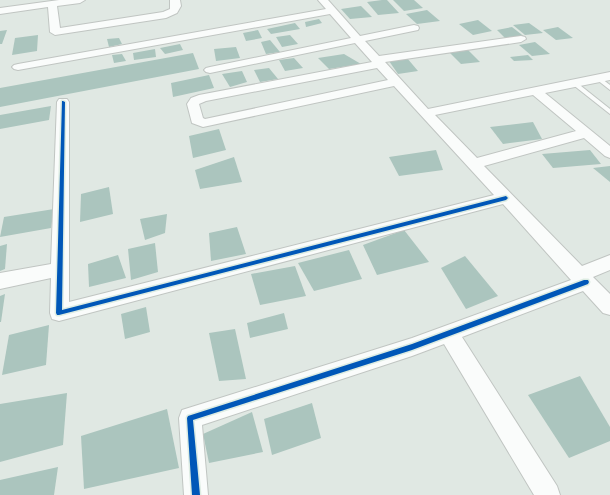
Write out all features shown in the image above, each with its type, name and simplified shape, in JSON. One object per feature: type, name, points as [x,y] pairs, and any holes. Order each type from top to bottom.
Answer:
[{"type":"street","points":[[0,11],[80,0]]},
{"type":"street","points":[[52,4],[55,32],[166,15],[174,11],[176,6],[175,0]]},
{"type":"street","points":[[323,0],[397,82],[610,307]]},
{"type":"street","points":[[18,67],[332,11]]},
{"type":"street","points":[[210,70],[414,28]]},
{"type":"street","points":[[397,82],[203,123],[197,120],[193,104],[195,101],[203,98],[379,62],[521,39]]},
{"type":"street","points":[[426,113],[604,77]]},
{"type":"street","points":[[536,91],[610,153]]},
{"type":"street","points":[[63,102],[59,313],[506,198]]},
{"type":"street","points":[[474,164],[586,133]]},
{"type":"street","points":[[196,495],[190,418],[412,347],[582,278],[610,262]]},
{"type":"street","points":[[0,282],[61,269]]},
{"type":"street","points":[[448,333],[548,495]]},
{"type":"lane","points":[[604,77],[610,88]]},
{"type":"lane","points":[[574,83],[610,112]]},
{"type":"building","points":[[387,0],[399,13],[378,15],[367,2]]},
{"type":"building","points":[[393,0],[414,0],[423,8],[404,11]]},
{"type":"building","points":[[361,6],[372,17],[350,19],[341,9]]},
{"type":"building","points":[[427,10],[440,21],[417,24],[406,14]]},
{"type":"building","points":[[319,19],[322,23],[306,27],[305,22]]},
{"type":"building","points":[[478,20],[492,31],[473,35],[459,24]]},
{"type":"building","points":[[295,23],[300,29],[271,34],[267,29]]},
{"type":"building","points":[[529,23],[543,33],[525,35],[513,25]]},
{"type":"building","points":[[512,27],[526,38],[508,41],[497,30]]},
{"type":"building","points":[[558,27],[573,38],[556,40],[543,30]]},
{"type":"building","points":[[7,30],[2,44],[0,44],[0,31]]},
{"type":"building","points":[[258,30],[262,38],[246,41],[243,33]]},
{"type":"building","points":[[38,35],[37,51],[12,55],[15,38]]},
{"type":"building","points":[[290,35],[298,44],[282,47],[276,37]]},
{"type":"building","points":[[119,38],[122,44],[109,47],[107,39]]},
{"type":"building","points":[[270,40],[280,52],[266,54],[261,42]]},
{"type":"building","points":[[535,42],[550,54],[532,56],[519,45]]},
{"type":"building","points":[[180,44],[183,50],[165,54],[160,48]]},
{"type":"building","points":[[236,47],[240,58],[216,61],[214,49]]},
{"type":"building","points":[[155,49],[156,57],[134,60],[133,53]]},
{"type":"building","points":[[467,49],[480,62],[461,64],[450,53]]},
{"type":"building","points":[[193,53],[199,69],[0,107],[0,88]]},
{"type":"building","points":[[122,54],[126,61],[114,63],[112,55]]},
{"type":"building","points":[[344,54],[361,64],[329,69],[318,58]]},
{"type":"building","points":[[528,55],[533,60],[514,61],[510,57]]},
{"type":"building","points":[[294,58],[303,68],[285,71],[279,60]]},
{"type":"building","points":[[407,58],[418,71],[398,74],[389,61]]},
{"type":"building","points":[[269,68],[278,79],[260,82],[254,70]]},
{"type":"building","points":[[242,71],[247,82],[230,87],[222,74]]},
{"type":"building","points":[[209,75],[214,88],[173,97],[171,83]]},
{"type":"building","points":[[51,106],[49,120],[0,129],[0,115]]},
{"type":"building","points":[[533,122],[542,139],[503,144],[490,127]]},
{"type":"building","points":[[219,129],[226,150],[193,158],[189,136]]},
{"type":"building","points":[[436,150],[443,170],[399,176],[389,157]]},
{"type":"building","points":[[590,150],[601,164],[553,168],[542,154]]},
{"type":"building","points":[[234,157],[242,182],[200,189],[195,170]]},
{"type":"building","points":[[610,166],[610,182],[593,168]]},
{"type":"building","points":[[109,187],[113,214],[80,222],[81,194]]},
{"type":"building","points":[[54,209],[51,228],[0,237],[4,217]]},
{"type":"building","points":[[167,214],[165,233],[145,240],[140,219]]},
{"type":"building","points":[[237,227],[246,254],[211,261],[209,233]]},
{"type":"building","points":[[404,230],[429,262],[377,275],[363,245]]},
{"type":"building","points":[[155,243],[158,272],[131,280],[128,249]]},
{"type":"building","points":[[7,244],[5,269],[0,271],[0,246]]},
{"type":"building","points":[[349,250],[362,279],[314,291],[298,263]]},
{"type":"building","points":[[118,255],[126,278],[89,287],[88,264]]},
{"type":"building","points":[[465,256],[498,296],[466,309],[441,268]]},
{"type":"building","points":[[295,266],[306,296],[260,305],[251,274]]},
{"type":"building","points":[[5,294],[1,322],[0,322],[0,296]]},
{"type":"building","points":[[146,307],[150,332],[125,339],[121,314]]},
{"type":"building","points":[[284,313],[288,329],[250,338],[247,323]]},
{"type":"building","points":[[49,325],[46,365],[2,375],[9,335]]},
{"type":"building","points":[[235,329],[246,379],[219,381],[209,333]]},
{"type":"building","points":[[580,376],[610,427],[610,441],[569,458],[528,395]]},
{"type":"building","points":[[67,393],[63,445],[0,462],[0,404]]},
{"type":"building","points":[[312,403],[321,438],[272,455],[264,419]]},
{"type":"building","points":[[167,409],[179,468],[84,489],[81,436]]},
{"type":"building","points":[[252,412],[263,452],[209,463],[203,434]]},
{"type":"building","points":[[58,467],[54,495],[0,495],[0,480]]},
{"type":"cycle path","points":[[63,102],[59,313],[506,198]]},
{"type":"cycle path","points":[[196,495],[190,418],[412,347],[586,282]]}]
